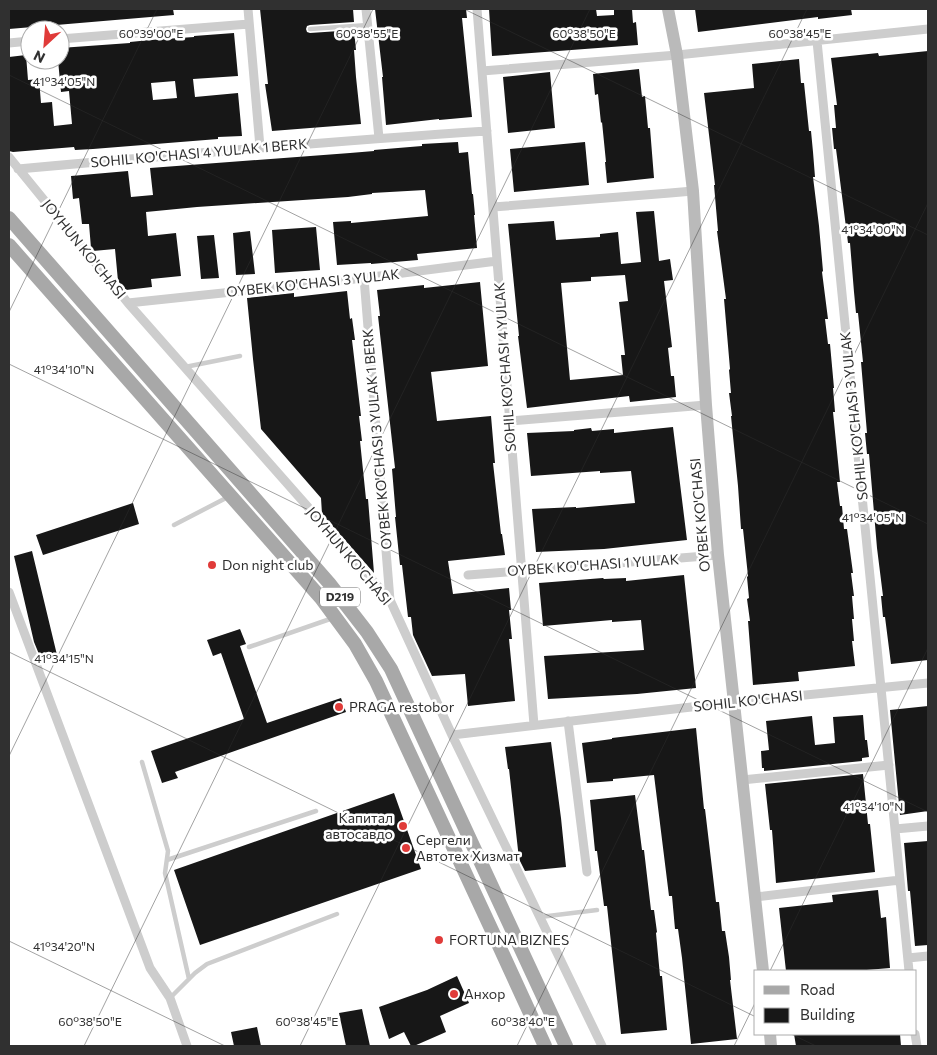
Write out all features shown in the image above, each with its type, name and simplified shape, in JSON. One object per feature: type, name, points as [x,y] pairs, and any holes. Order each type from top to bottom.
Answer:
[{"type":"main road","name":"D219","points":[[9,218],[329,583],[367,632],[391,669],[566,1046]]},
{"type":"main road","name":"D219","points":[[9,246],[321,598],[355,644],[376,681],[483,910],[542,1046]]},
{"type":"street","points":[[248,9],[260,147]]},
{"type":"street","points":[[366,9],[379,138]]},
{"type":"street","name":"SOHIL KO'CHASI 4 YULAK","points":[[477,9],[520,570],[534,725]]},
{"type":"street","name":"OYBEK KO'CHASI","points":[[668,9],[677,55],[693,191],[706,405],[718,555],[763,970]]},
{"type":"street","points":[[70,38],[249,24]]},
{"type":"street","points":[[482,71],[677,55],[928,30]]},
{"type":"street","name":"SOHIL KO'CHASI 3 YULAK","points":[[817,41],[909,970]]},
{"type":"street","name":"SOHIL KO'CHASI 4 YULAK 1 BERK","points":[[18,169],[260,147],[487,131]]},
{"type":"street","name":"JOYHUN KO'CHASI","points":[[9,157],[128,303],[390,600],[452,735],[602,1046]]},
{"type":"street","points":[[493,207],[693,191]]},
{"type":"street","name":"OYBEK KO'CHASI 3 YULAK","points":[[128,303],[497,262]]},
{"type":"street","name":"OYBEK KO'CHASI 3 YULAK 1 BERK","points":[[364,278],[390,600]]},
{"type":"street","points":[[510,421],[706,405]]},
{"type":"street","name":"OYBEK KO'CHASI 1 YULAK","points":[[468,575],[718,555]]},
{"type":"street","points":[[9,592],[150,968],[170,998],[187,1046]]},
{"type":"street","name":"SOHIL KO'CHASI","points":[[452,735],[734,702],[928,683]]},
{"type":"street","points":[[568,721],[588,872]]},
{"type":"street","points":[[742,780],[889,765]]},
{"type":"street","points":[[895,829],[928,826]]},
{"type":"street","points":[[755,896],[900,880]]},
{"type":"street","points":[[908,958],[928,956]]},
{"type":"lane","points":[[310,29],[368,25]]},
{"type":"lane","points":[[184,367],[240,356]]},
{"type":"lane","points":[[174,525],[230,496]]},
{"type":"lane","points":[[249,647],[335,617]]},
{"type":"lane","points":[[142,762],[168,851],[165,873],[189,979]]},
{"type":"lane","points":[[167,860],[316,812]]},
{"type":"lane","points":[[540,918],[597,910]]},
{"type":"lane","points":[[170,998],[207,964],[337,914]]},
{"type":"building","points":[[9,9],[173,9],[174,15],[70,24],[70,20],[20,20],[20,28],[9,29]]},
{"type":"building","points":[[260,9],[353,9],[354,22],[310,25],[306,29],[310,33],[354,30],[361,124],[272,131],[265,84],[268,84]]},
{"type":"building","points":[[375,9],[466,9],[467,18],[462,18],[472,117],[386,125],[383,77]]},
{"type":"building","points":[[489,9],[596,9],[597,16],[614,15],[614,9],[632,9],[633,23],[636,22],[638,45],[492,56]]},
{"type":"building","points":[[695,9],[851,9],[852,15],[818,19],[818,17],[698,32]]},
{"type":"building","points":[[234,33],[238,76],[193,79],[195,97],[238,93],[242,136],[93,149],[75,150],[74,147],[9,151],[9,57],[20,56],[20,70],[27,70],[28,80],[39,79],[41,103],[52,102],[54,126],[72,124],[69,91],[61,92],[59,70],[70,70],[70,47]],"holes":[[[175,81],[177,98],[153,100],[151,83]]]},
{"type":"building","points":[[928,51],[928,660],[891,664],[885,617],[883,617],[881,596],[883,596],[869,454],[867,454],[865,433],[867,433],[861,362],[863,362],[858,313],[856,313],[850,243],[848,243],[836,149],[834,149],[832,128],[836,128],[834,105],[837,105],[831,58],[878,53],[879,56]]},
{"type":"building","points":[[799,59],[801,83],[804,83],[813,152],[815,177],[813,177],[828,319],[825,319],[828,344],[830,344],[834,388],[835,412],[833,412],[840,482],[837,482],[844,529],[847,529],[853,573],[851,573],[854,596],[852,596],[854,619],[852,619],[854,641],[852,641],[855,666],[798,672],[799,681],[753,685],[748,621],[750,621],[747,599],[749,598],[748,576],[743,529],[741,529],[729,393],[731,393],[730,369],[724,299],[726,299],[717,231],[715,185],[704,93],[754,88],[752,64]]},
{"type":"building","points":[[639,69],[642,97],[645,96],[648,128],[650,128],[654,178],[607,183],[602,122],[598,94],[595,95],[593,74]]},
{"type":"building","points":[[550,72],[555,128],[508,133],[503,77]]},
{"type":"building","points":[[458,142],[459,153],[468,152],[477,248],[417,254],[418,260],[337,265],[333,222],[351,221],[351,223],[428,216],[425,190],[146,212],[148,236],[176,233],[181,276],[151,279],[152,287],[126,290],[118,281],[115,249],[93,251],[91,248],[89,224],[82,224],[79,198],[73,199],[71,176],[128,171],[131,197],[153,195],[150,168],[374,151],[422,146],[422,144]]},
{"type":"building","points":[[585,142],[589,185],[514,192],[510,149]]},
{"type":"building","points":[[654,211],[659,261],[670,259],[673,280],[664,281],[672,347],[668,348],[671,376],[674,376],[676,397],[630,402],[629,396],[527,408],[518,336],[508,224],[554,221],[556,240],[600,237],[600,234],[618,232],[621,264],[641,262],[636,212]],"holes":[[[625,275],[628,301],[619,302],[625,355],[621,355],[623,375],[570,380],[561,283],[591,281],[591,277]]]},
{"type":"building","points":[[316,227],[320,270],[275,273],[272,230]]},
{"type":"building","points":[[250,231],[255,274],[236,275],[233,233]]},
{"type":"building","points":[[214,235],[219,278],[201,279],[197,236]]},
{"type":"building","points":[[480,282],[488,366],[431,372],[437,421],[491,416],[495,463],[493,463],[505,555],[448,561],[453,594],[509,588],[512,639],[509,639],[515,701],[468,706],[465,674],[432,676],[413,635],[411,617],[408,617],[395,517],[392,469],[395,468],[378,316],[380,316],[377,290],[424,285],[424,288]]},
{"type":"building","points":[[347,291],[350,319],[352,318],[355,340],[352,340],[361,416],[359,416],[362,441],[360,441],[366,499],[368,499],[374,573],[322,514],[321,498],[261,429],[247,298],[294,293],[294,297]]},
{"type":"building","points":[[673,427],[687,540],[604,549],[536,552],[532,509],[576,508],[635,503],[631,471],[600,473],[600,471],[531,476],[527,433],[574,431],[591,428],[592,431],[614,429],[614,433]]},
{"type":"building","points":[[133,503],[139,524],[43,555],[36,535]]},
{"type":"building","points":[[32,551],[57,655],[41,659],[34,642],[14,556]]},
{"type":"building","points":[[684,575],[696,688],[637,694],[548,699],[544,656],[644,650],[641,620],[612,622],[612,620],[543,626],[539,583],[603,578],[626,578],[626,581]]},
{"type":"building","points":[[240,629],[246,644],[240,646],[267,723],[341,698],[346,712],[175,772],[178,778],[162,783],[151,751],[244,719],[221,653],[213,656],[207,640]]},
{"type":"building","points":[[928,706],[928,811],[900,815],[890,710]]},
{"type":"building","points":[[863,715],[865,740],[867,740],[869,757],[862,758],[862,761],[764,771],[764,768],[762,768],[761,751],[769,750],[766,721],[812,716],[815,745],[835,743],[833,717]]},
{"type":"building","points":[[696,728],[716,902],[719,902],[722,931],[725,931],[729,957],[737,1039],[691,1044],[682,958],[678,929],[675,929],[672,896],[669,896],[654,775],[587,783],[582,743]]},
{"type":"building","points":[[551,742],[566,867],[525,871],[519,859],[505,747]]},
{"type":"building","points":[[863,774],[875,872],[776,883],[772,830],[770,830],[765,784]]},
{"type":"building","points":[[394,793],[421,869],[200,945],[174,870]]},
{"type":"building","points":[[635,795],[651,910],[654,910],[657,932],[667,1030],[621,1034],[607,906],[604,906],[597,851],[595,851],[590,800]]},
{"type":"building","points":[[928,841],[928,945],[915,946],[904,843]]},
{"type":"building","points":[[878,890],[881,918],[886,917],[890,968],[867,970],[786,970],[779,908],[833,902],[832,895]]},
{"type":"building","points":[[457,976],[469,1003],[440,1016],[446,1032],[414,1046],[411,1046],[404,1032],[389,1039],[379,1007],[427,990]]},
{"type":"building","points":[[362,1009],[370,1046],[346,1046],[339,1013]]},
{"type":"building","points":[[257,1027],[261,1046],[234,1046],[231,1032]]},
{"type":"building","points":[[794,1035],[900,1035],[901,1046],[796,1046]]},
{"type":"place","name":"Don night club","points":[[212,565]]},
{"type":"place","name":"PRAGA restobor","points":[[339,707]]},
{"type":"place","name":"Капитал автосавдо","points":[[403,826]]},
{"type":"place","name":"Сергели Автотех Хизмат","points":[[406,848]]},
{"type":"place","name":"FORTUNA BIZNES","points":[[439,940]]},
{"type":"place","name":"Анхор","points":[[454,994]]}]
